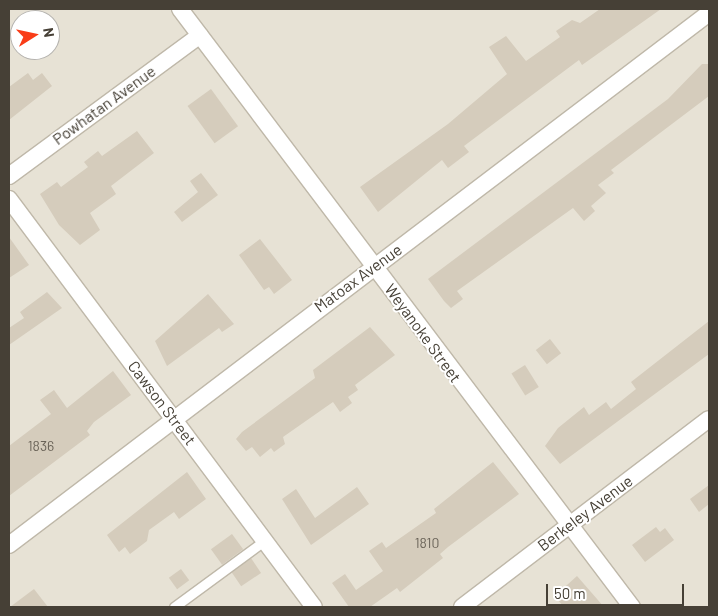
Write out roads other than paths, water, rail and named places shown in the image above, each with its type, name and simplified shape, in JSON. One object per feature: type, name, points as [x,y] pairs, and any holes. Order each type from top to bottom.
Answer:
[{"type":"street","name":"Weyanoke Street","points":[[180,9],[632,607]]},
{"type":"street","name":"Matoax Avenue","points":[[9,545],[173,417],[709,13]]},
{"type":"street","name":"Powhatan Avenue","points":[[9,176],[200,35]]},
{"type":"street","name":"Cawson Street","points":[[9,199],[314,607]]},
{"type":"street","name":"Berkeley Avenue","points":[[462,607],[709,419]]},
{"type":"lane","points":[[174,607],[264,540]]}]
